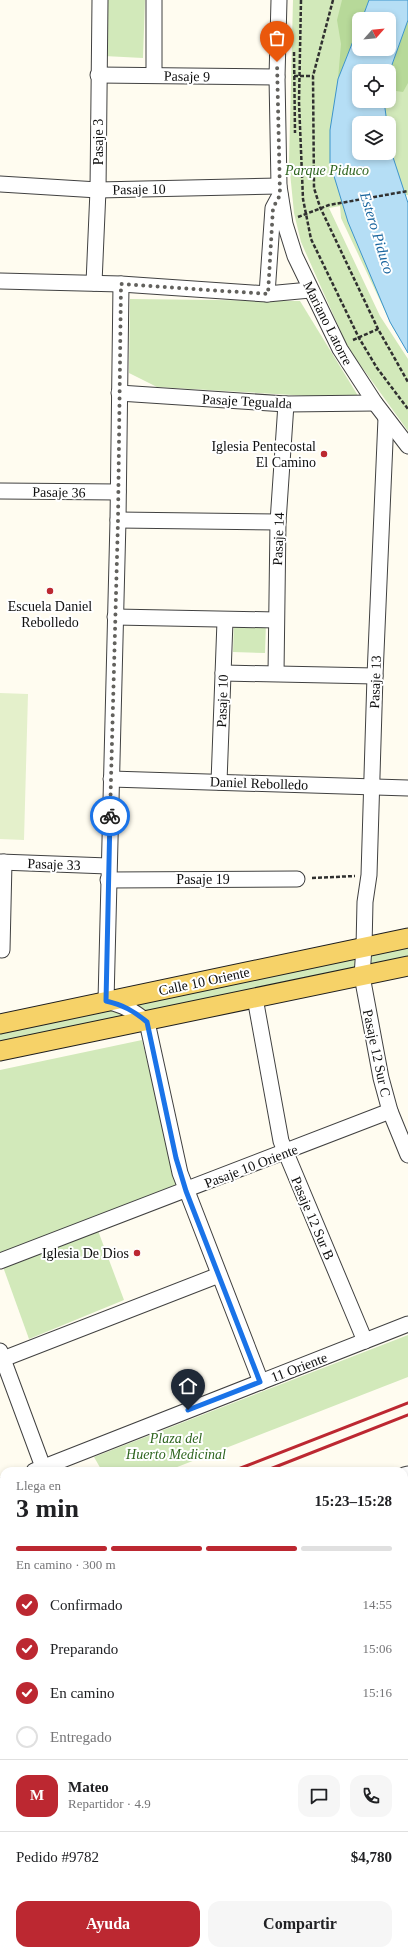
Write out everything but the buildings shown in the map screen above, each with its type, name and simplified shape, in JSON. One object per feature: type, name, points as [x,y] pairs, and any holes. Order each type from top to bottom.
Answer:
[{"type":"main road","name":"Calle 10 Oriente","points":[[0,1024],[408,938]]},
{"type":"main road","name":"Calle 10 Oriente","points":[[0,1052],[408,966]]},
{"type":"street","name":"Pasaje 3","points":[[94,283],[98,190],[98,75],[100,0]]},
{"type":"street","points":[[154,0],[154,75]]},
{"type":"street","points":[[268,294],[273,208],[279,191],[277,77],[278,0]]},
{"type":"street","name":"Pasaje 9","points":[[98,75],[277,77]]},
{"type":"street","name":"Pasaje 10","points":[[0,184],[98,190],[279,191]]},
{"type":"street","name":"Mariano Latorre","points":[[279,191],[285,224],[295,256],[310,290],[340,349],[375,403],[408,446]]},
{"type":"street","points":[[0,281],[121,284],[268,294],[310,290]]},
{"type":"street","points":[[121,284],[118,520],[106,1001],[121,1004],[147,1022],[176,1158],[186,1191],[260,1382]]},
{"type":"street","name":"Pasaje Tegualda","points":[[119,393],[286,404],[375,403]]},
{"type":"street","name":"Pasaje 14","points":[[276,674],[278,522],[286,404]]},
{"type":"street","name":"Pasaje 13","points":[[364,947],[365,902],[369,875],[373,787],[374,676],[386,418]]},
{"type":"street","name":"Pasaje 36","points":[[0,491],[118,492]]},
{"type":"street","points":[[118,520],[278,522]]},
{"type":"street","points":[[115,618],[276,620]]},
{"type":"street","name":"Pasaje 10","points":[[219,782],[225,620]]},
{"type":"street","points":[[222,673],[374,676]]},
{"type":"street","name":"Daniel Rebolledo","points":[[111,779],[408,788]]},
{"type":"street","points":[[2,862],[2,950]]},
{"type":"street","name":"Pasaje 33","points":[[2,862],[108,873]]},
{"type":"street","name":"Pasaje 19","points":[[108,873],[297,879]]},
{"type":"street","name":"Pasaje 12 Sur C","points":[[364,947],[362,976],[381,1078],[390,1111],[403,1128],[408,1155]]},
{"type":"street","name":"Pasaje 12 Sur B","points":[[255,998],[278,1130],[285,1153],[365,1341]]},
{"type":"street","name":"Pasaje 10 Oriente","points":[[0,1261],[285,1153],[390,1111]]},
{"type":"street","points":[[37,1467],[2,1355],[219,1275]]},
{"type":"street","name":"11 Oriente","points":[[43,1467],[408,1324]]},
{"type":"path","points":[[301,0],[299,76],[303,199],[311,239],[359,338],[377,368],[408,409]]},
{"type":"path","points":[[333,0],[313,76],[314,188],[320,208],[378,329],[408,382]]},
{"type":"path","points":[[294,46],[295,140]]},
{"type":"path","points":[[294,76],[313,76]]},
{"type":"path","points":[[285,224],[305,214],[329,205],[408,191]]},
{"type":"path","points":[[298,210],[301,223]]},
{"type":"path","points":[[353,340],[378,329]]},
{"type":"path","points":[[349,333],[356,347]]},
{"type":"path","points":[[297,879],[369,875]]},
{"type":"green space","points":[[106,0],[145,0],[143,58],[104,56]]},
{"type":"green space","name":"Parque Piduco","points":[[293,0],[408,0],[408,195],[385,198],[408,350],[393,328],[341,218],[340,206],[329,208],[380,316],[408,359],[408,431],[348,348],[301,242],[294,213],[289,162]]},
{"type":"green space","points":[[342,0],[369,0],[365,12],[352,12],[352,44],[338,79],[341,44],[337,20]]},
{"type":"green space","points":[[408,20],[408,83],[403,92],[396,91],[396,64],[392,64]]},
{"type":"green space","points":[[130,299],[300,301],[360,399],[157,387],[129,373]]},
{"type":"green space","points":[[234,621],[266,622],[265,653],[233,652]]},
{"type":"green space","points":[[0,693],[28,694],[24,840],[0,839]]},
{"type":"green space","points":[[408,942],[408,963],[0,1049],[0,1027]]},
{"type":"green space","points":[[142,1040],[178,1189],[0,1254],[0,1070]]},
{"type":"green space","points":[[97,1228],[124,1300],[29,1339],[2,1264]]},
{"type":"green space","name":"Plaza del Huerto Medicinal","points":[[408,1335],[408,1377],[177,1467],[100,1467],[94,1457]]},
{"type":"water","points":[[369,0],[408,0],[408,20],[396,53],[396,12],[365,12]]},
{"type":"water","name":"Estero Piduco","points":[[352,44],[352,56],[395,56],[392,64],[352,64],[352,108],[385,108],[386,116],[352,116],[352,160],[394,160],[408,203],[408,353],[390,322],[348,222],[330,163],[330,130],[338,79]]},
{"type":"railway","points":[[243,1467],[408,1403]]},
{"type":"railway","points":[[275,1467],[408,1415]]},
{"type":"way so far","points":[[110,816],[118,520],[121,284],[268,294],[273,208],[280,195],[277,62]]},
{"type":"place","name":"Iglesia Pentecostal El Camino","points":[[324,454]]},
{"type":"place","name":"Escuela Daniel Rebolledo","points":[[50,591]]},
{"type":"place","name":"Iglesia De Dios","points":[[137,1253]]},
{"type":"route","points":[[110,816],[106,1001],[121,1004],[139,1015],[147,1022],[176,1158],[186,1191],[260,1382],[188,1410]]}]
